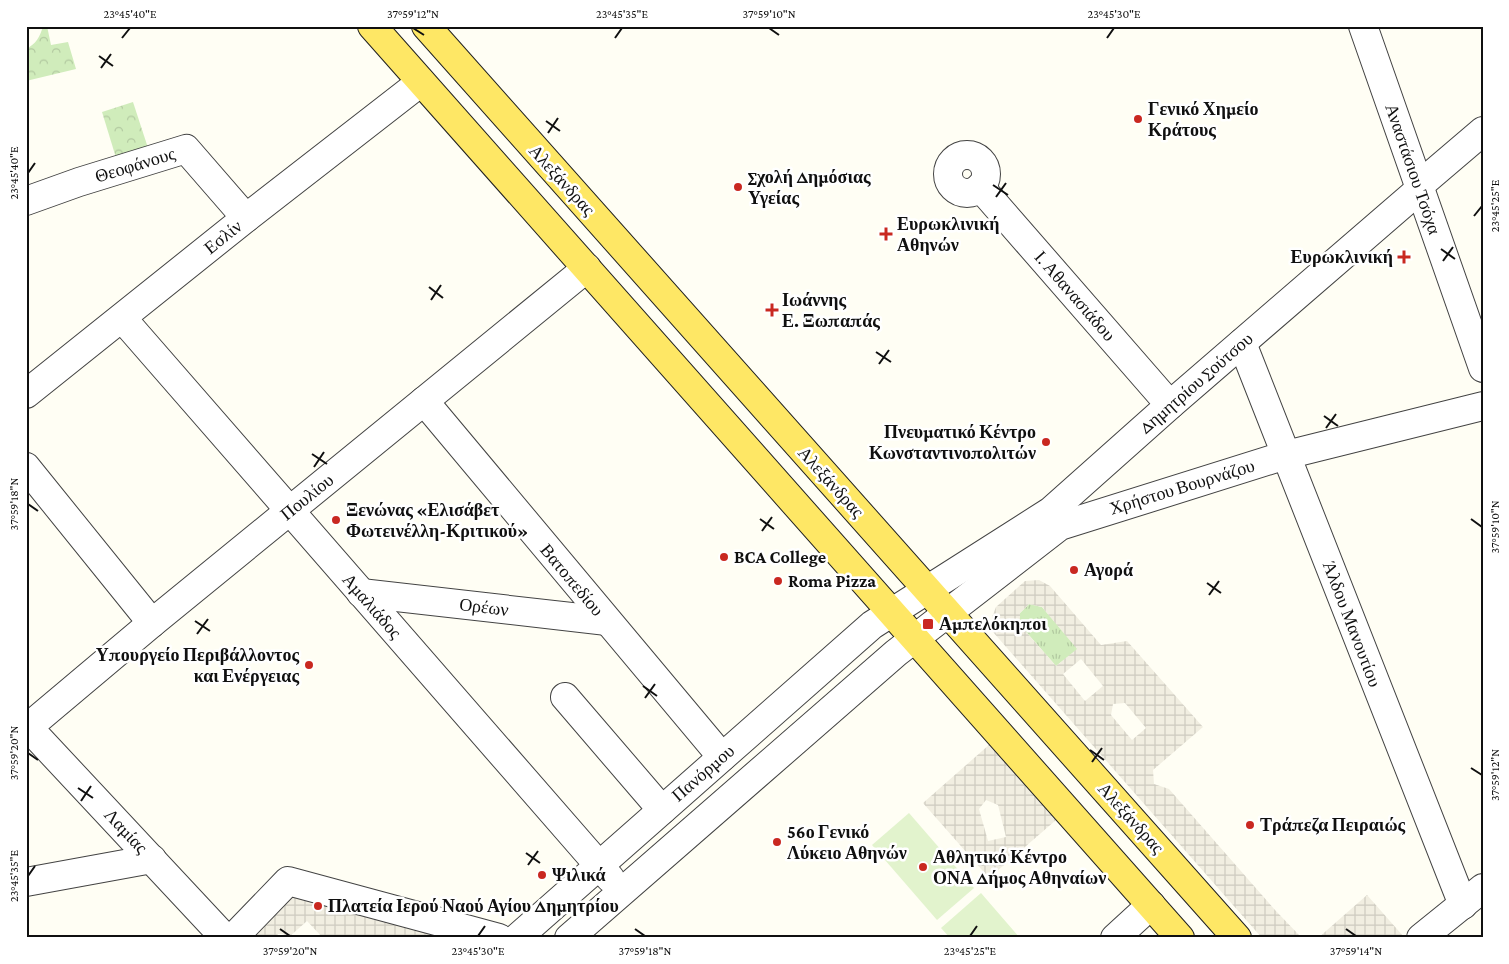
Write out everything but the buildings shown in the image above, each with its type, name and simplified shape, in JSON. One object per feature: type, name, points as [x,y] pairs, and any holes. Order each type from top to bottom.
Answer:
[{"type":"main road","points":[[372,26],[1180,938]]},
{"type":"main road","name":"Αλεξάνδρας","points":[[426,26],[1237,938]]},
{"type":"main road","points":[[449,26],[455,59]]},
{"type":"street","name":"Αναστάσιου Τσόχα","points":[[1363,26],[1483,368]]},
{"type":"street","name":"Εσλίν","points":[[26,394],[246,218],[421,82]]},
{"type":"street","name":"Δημητρίου Σούτσου","points":[[892,612],[1051,511],[1170,405],[1420,190],[1422,183],[1483,131]]},
{"type":"street","name":"Θεοφάνους","points":[[26,201],[79,182],[186,149],[246,218]]},
{"type":"street","name":"Ι. Αθανασιάδου","points":[[980,187],[1170,405]]},
{"type":"street","name":"Πουλίου","points":[[27,727],[587,268]]},
{"type":"street","name":"Αμαλιάδος","points":[[122,318],[622,892]]},
{"type":"street","name":"Άλδου Μανουτίου","points":[[1242,343],[1286,455],[1473,896]]},
{"type":"street","name":"Βατοπεδίου","points":[[424,401],[722,757]]},
{"type":"street","name":"Χρήστου Βουρνάζου","points":[[914,638],[1060,526],[1286,455],[1483,406]]},
{"type":"street","points":[[26,467],[152,623]]},
{"type":"street","name":"Ορέων","points":[[362,593],[607,621]]},
{"type":"street","name":"Πανόρμου","points":[[517,938],[872,625],[892,612]]},
{"type":"street","name":"Πανόρμου","points":[[569,938],[914,638]]},
{"type":"street","points":[[565,697],[662,810]]},
{"type":"street","name":"Λαμίας","points":[[27,727],[225,938]]},
{"type":"street","points":[[26,882],[152,860]]},
{"type":"street","points":[[233,938],[288,881],[499,938]]},
{"type":"street","points":[[1421,938],[1473,896]]},
{"type":"street","points":[[1115,938],[1151,905]]},
{"type":"green space","points":[[43,26],[47,26],[51,45],[68,42],[76,69],[26,81],[26,49],[37,40]]},
{"type":"green space","points":[[133,102],[149,151],[117,161],[102,112]]},
{"type":"green space","points":[[1029,604],[1042,607],[1078,649],[1056,666],[1020,625],[1020,613]]},
{"type":"green space","name":"Αθλητικό Κέντρο ΟΝΑ Δήμος Αθηναίων","points":[[909,813],[974,888],[937,920],[872,845]]},
{"type":"green space","points":[[981,893],[1020,938],[950,938],[941,928]]},
{"type":"shaded area","points":[[1039,580],[1050,586],[1101,645],[1127,641],[1203,727],[1153,770],[1154,784],[1169,789],[1300,936],[1298,938],[1262,938],[993,632],[992,617],[996,607],[1025,581]],"holes":[[[1029,604],[1042,607],[1077,649],[1056,666],[1020,625],[1020,613]],[[1081,659],[1103,686],[1085,701],[1063,674]],[[1125,703],[1146,728],[1132,740],[1111,715],[1113,704]]]},
{"type":"shaded area","points":[[990,744],[1056,820],[989,878],[923,803]],"holes":[[[986,800],[998,805],[1006,837],[988,841],[979,809]]]},
{"type":"shaded area","name":"Πλατεία Ιερού Ναού Αγίου Δημητρίου","points":[[297,891],[466,938],[323,938],[307,921],[289,937],[278,934],[275,938],[251,938]]},
{"type":"shaded area","points":[[1367,895],[1404,937],[1318,938],[1334,924]]},
{"type":"place","name":"Γενικό Χημείο Κράτους","points":[[1138,119]]},
{"type":"place","name":"Σχολή Δημόσιας Υγείας","points":[[738,187]]},
{"type":"place","name":"Ευρωκλινική Αθηνών","points":[[886,234]]},
{"type":"place","name":"Ευρωκλινική","points":[[1404,257]]},
{"type":"place","name":"Ιωάννης Ε. Ξωπαπάς","points":[[772,310]]},
{"type":"place","name":"Πνευματικό Κέντρο Κωνσταντινοπολιτών","points":[[1046,442]]},
{"type":"place","name":"Ξενώνας «Ελισάβετ Φωτεινέλλη-Κριτικού»","points":[[336,520]]},
{"type":"place","name":"BCA College","points":[[724,557]]},
{"type":"place","name":"Αγορά","points":[[1074,570]]},
{"type":"place","name":"Roma Pizza","points":[[778,581]]},
{"type":"place","name":"Αμπελόκηποι","points":[[928,624]]},
{"type":"place","name":"Υπουργείο Περιβάλλοντος και Ενέργειας","points":[[309,665]]},
{"type":"place","name":"Τράπεζα Πειραιώς","points":[[1250,825]]},
{"type":"place","name":"56ο Γενικό Λύκειο Αθηνών","points":[[777,842]]},
{"type":"place","name":"Αθλητικό Κέντρο ΟΝΑ Δήμος Αθηναίων","points":[[923,867]]},
{"type":"place","name":"Ψιλικά","points":[[542,875]]},
{"type":"place","name":"Πλατεία Ιερού Ναού Αγίου Δημητρίου","points":[[318,906]]}]
